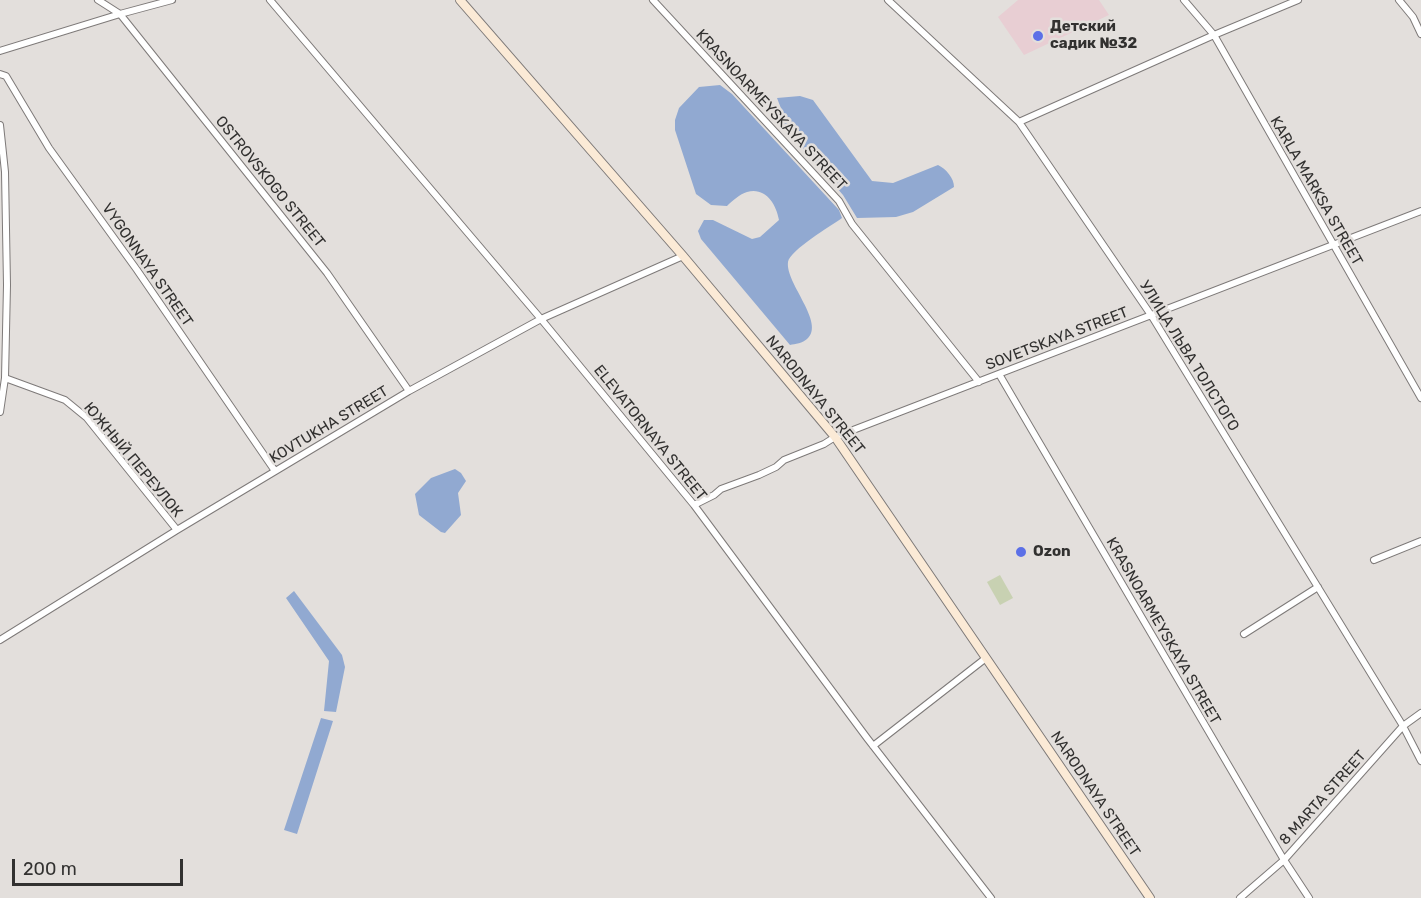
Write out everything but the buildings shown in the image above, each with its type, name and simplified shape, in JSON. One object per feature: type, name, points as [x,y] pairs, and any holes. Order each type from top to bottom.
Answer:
[{"type":"main road","name":"NARODNAYA STREET","points":[[460,0],[683,256],[835,437],[1150,898]]},
{"type":"street","name":"OSTROVSKOGO STREET","points":[[98,0],[120,14],[327,273],[409,391]]},
{"type":"street","points":[[0,51],[172,0]]},
{"type":"street","name":"ELEVATORNAYA STREET","points":[[270,0],[541,319],[694,505],[873,746],[991,898]]},
{"type":"street","name":"KRASNOARMEYSKAYA STREET","points":[[653,0],[839,201],[852,224],[979,382]]},
{"type":"street","name":"УЛИЦА ЛЬВА ТОЛСТОГО","points":[[888,0],[1019,122],[1151,315],[1403,726],[1421,761]]},
{"type":"street","name":"KARLA MARKSA STREET","points":[[1184,0],[1214,35],[1421,398]]},
{"type":"street","points":[[1019,122],[1298,0]]},
{"type":"street","points":[[1399,0],[1413,17],[1421,34]]},
{"type":"street","name":"VYGONNAYA STREET","points":[[0,74],[6,76],[49,148],[137,270],[275,471]]},
{"type":"street","points":[[0,125],[5,183],[7,285],[5,378],[0,412]]},
{"type":"street","name":"SOVETSKAYA STREET","points":[[694,505],[721,489],[759,475],[776,467],[784,460],[835,437],[1421,211]]},
{"type":"street","name":"KOVTUKHA STREET","points":[[0,640],[177,530],[409,391],[541,319],[683,256]]},
{"type":"street","name":"KRASNOARMEYSKAYA STREET","points":[[999,374],[1284,860],[1309,898]]},
{"type":"street","name":"ЮЖНЫЙ ПЕРЕУЛОК","points":[[5,378],[65,400],[87,418],[177,530]]},
{"type":"street","points":[[1374,560],[1421,541]]},
{"type":"street","points":[[1244,634],[1318,587]]},
{"type":"street","points":[[873,746],[986,658]]},
{"type":"street","name":"8 MARTA STREET","points":[[1240,898],[1284,860],[1403,726],[1421,713]]},
{"type":"shaded area","name":"Детский садик №32","points":[[1018,0],[1099,0],[1109,15],[1024,55],[998,17]]},
{"type":"green space","points":[[1000,575],[1013,598],[1000,605],[987,582]]},
{"type":"water","points":[[720,85],[732,94],[839,210],[842,218],[803,245],[790,257],[788,262],[792,281],[812,323],[812,332],[807,339],[799,343],[790,345],[701,239],[698,231],[704,220],[713,220],[752,239],[760,237],[779,220],[772,202],[759,192],[744,193],[727,206],[711,205],[696,194],[675,130],[675,120],[679,108],[699,87]]},
{"type":"water","points":[[800,96],[813,100],[872,181],[893,183],[938,165],[949,174],[954,187],[913,212],[896,217],[857,218],[843,195],[780,123],[782,111],[777,98]]},
{"type":"water","points":[[455,469],[466,481],[458,493],[461,515],[445,533],[419,515],[415,494],[431,478]]},
{"type":"water","points":[[294,591],[342,655],[345,667],[336,712],[324,711],[329,661],[286,598]]},
{"type":"water","points":[[321,718],[333,721],[297,834],[284,830]]},
{"type":"place","name":"Детский садик №32","points":[[1038,36]]},
{"type":"place","name":"Ozon","points":[[1021,552]]}]
